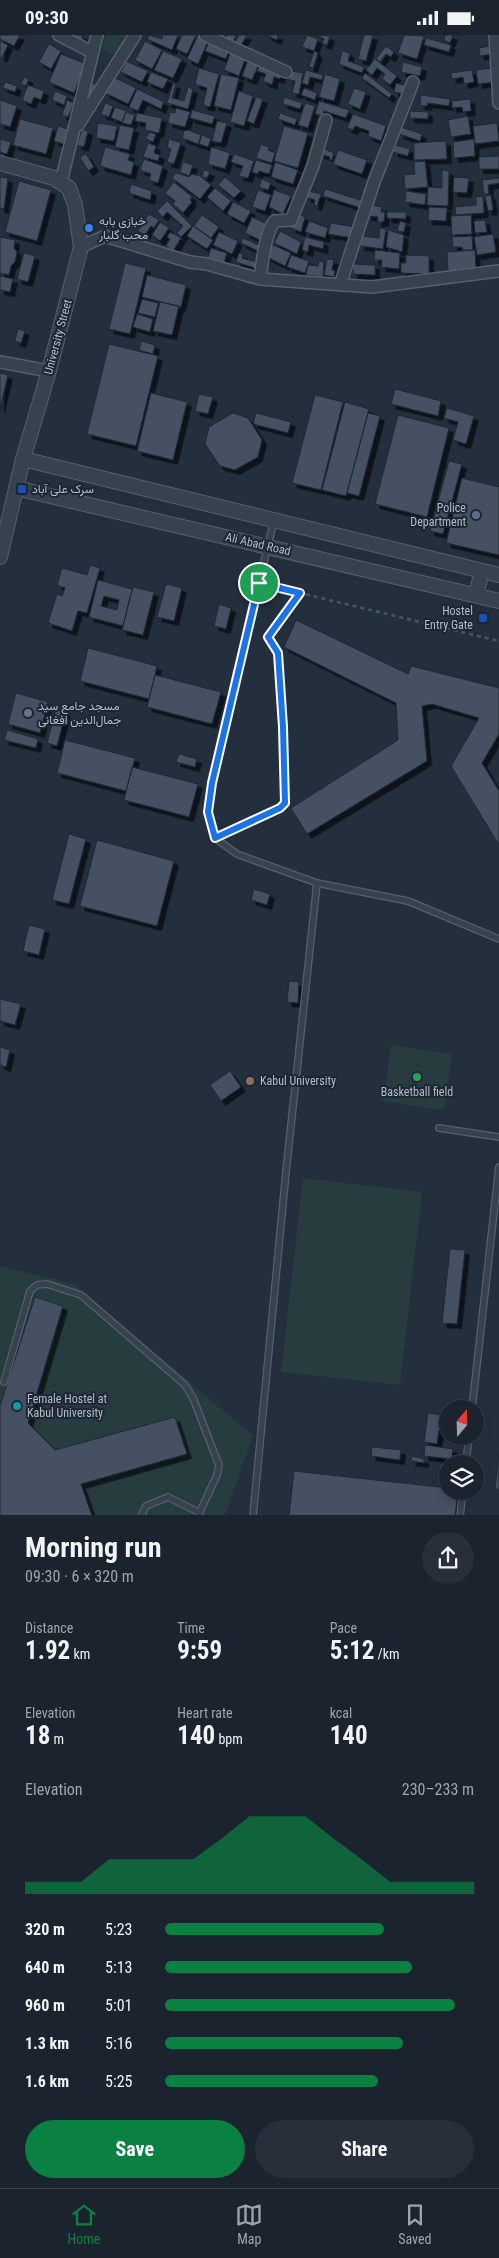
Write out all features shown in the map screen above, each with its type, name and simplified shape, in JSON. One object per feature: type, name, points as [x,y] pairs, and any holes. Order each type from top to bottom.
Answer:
[{"type":"street","points":[[58,35],[92,52]]},
{"type":"street","points":[[0,163],[32,171],[61,182],[97,35]]},
{"type":"street","points":[[73,133],[135,35]]},
{"type":"street","points":[[205,35],[286,72]]},
{"type":"street","points":[[495,35],[499,103]]},
{"type":"street","points":[[340,285],[374,182],[414,82]]},
{"type":"street","points":[[260,279],[262,259],[270,228],[275,221],[291,220],[313,166],[326,120]]},
{"type":"street","name":"University Street","points":[[0,557],[23,459],[49,371],[81,247],[75,205],[69,188],[61,182]]},
{"type":"street","points":[[81,247],[105,236],[190,262],[207,264],[260,279],[372,287],[499,271]]},
{"type":"street","points":[[0,362],[49,371]]},
{"type":"street","points":[[23,459],[499,575]]},
{"type":"street","name":"Ali Abad Road","points":[[16,488],[499,601]]},
{"type":"street","points":[[476,595],[482,571]]},
{"type":"lane","points":[[274,520],[212,783],[208,812],[215,838],[237,854],[317,883],[408,901],[499,939]]},
{"type":"lane","points":[[254,1515],[286,1172],[317,883]]},
{"type":"lane","points":[[439,1128],[499,1137]]},
{"type":"lane","points":[[473,1400],[499,1167]]},
{"type":"lane","points":[[4,1381],[30,1291],[37,1285],[47,1284],[81,1295],[185,1385],[193,1398],[219,1465],[217,1475],[199,1514],[168,1497],[146,1506],[141,1515]]},
{"type":"lane","points":[[460,1515],[462,1500]]},
{"type":"path","points":[[259,583],[499,641]]},
{"type":"path","points":[[215,838],[280,808],[285,803],[283,727],[278,653],[268,637],[300,593]]},
{"type":"green space","points":[[106,35],[136,35],[120,57],[102,49]]},
{"type":"green space","name":"Basketball field","points":[[391,1045],[452,1054],[444,1110],[383,1101]]},
{"type":"green space","points":[[303,1178],[422,1192],[400,1385],[281,1372]]},
{"type":"green space","points":[[0,1266],[74,1284],[253,1436],[225,1515],[0,1515]]},
{"type":"building","points":[[0,35],[20,35],[14,46],[0,39]]},
{"type":"building","points":[[63,35],[83,35],[80,42]]},
{"type":"building","points":[[149,35],[162,39],[163,35],[178,35],[172,50],[147,39]]},
{"type":"building","points":[[182,35],[196,35],[187,54],[176,49]]},
{"type":"building","points":[[198,35],[209,39],[198,64],[187,59]]},
{"type":"building","points":[[227,35],[236,35],[233,43],[225,39]]},
{"type":"building","points":[[239,35],[247,35],[240,47],[234,44]]},
{"type":"building","points":[[266,35],[278,35],[277,40]]},
{"type":"building","points":[[307,35],[318,39],[314,51],[302,47]]},
{"type":"building","points":[[317,35],[330,36],[327,45],[322,43],[324,39]]},
{"type":"building","points":[[364,35],[373,35],[366,61],[358,59]]},
{"type":"building","points":[[404,35],[424,36],[417,59],[398,53]]},
{"type":"building","points":[[445,35],[453,35],[450,43],[444,40]]},
{"type":"building","points":[[426,38],[451,45],[449,52],[424,45]]},
{"type":"building","points":[[210,40],[230,48],[226,59],[205,51]]},
{"type":"building","points":[[0,41],[8,45],[2,58],[0,57]]},
{"type":"building","points":[[145,41],[162,50],[152,69],[135,60]]},
{"type":"building","points":[[49,44],[61,51],[51,69],[39,62]]},
{"type":"building","points":[[386,46],[394,52],[391,57],[386,54],[380,62],[376,59]]},
{"type":"building","points":[[491,46],[492,54],[480,56],[479,48]]},
{"type":"building","points":[[163,51],[182,59],[173,78],[154,70]]},
{"type":"building","points":[[231,51],[246,57],[239,76],[224,70]]},
{"type":"building","points":[[314,51],[318,53],[313,68],[309,67]]},
{"type":"building","points":[[342,51],[350,53],[348,61],[364,67],[362,73],[339,64]]},
{"type":"building","points":[[61,54],[86,64],[74,93],[49,82]]},
{"type":"building","points":[[375,59],[397,76],[390,85],[382,79],[385,74],[377,68],[372,75],[366,70]]},
{"type":"building","points":[[248,60],[259,64],[252,80],[242,76]]},
{"type":"building","points":[[126,61],[148,71],[142,82],[121,72]]},
{"type":"building","points":[[403,62],[422,67],[420,76],[401,72]]},
{"type":"building","points":[[260,64],[282,73],[280,79],[274,77],[272,85],[263,81],[266,74],[257,71]]},
{"type":"building","points":[[199,68],[219,74],[210,107],[203,105],[207,88],[195,84]]},
{"type":"building","points":[[494,68],[496,82],[478,84],[476,70]]},
{"type":"building","points":[[306,70],[323,75],[322,80],[310,77],[308,85],[302,83]]},
{"type":"building","points":[[472,70],[474,82],[464,84],[463,77],[452,79],[451,73]]},
{"type":"building","points":[[291,71],[303,73],[299,94],[292,93],[295,81],[289,80]]},
{"type":"building","points":[[151,72],[168,79],[163,89],[147,82]]},
{"type":"building","points":[[365,73],[392,94],[389,98],[362,78]]},
{"type":"building","points":[[221,74],[239,78],[231,110],[214,106]]},
{"type":"building","points":[[325,74],[340,79],[334,101],[319,97]]},
{"type":"building","points":[[24,77],[29,79],[26,86],[21,84]]},
{"type":"building","points":[[113,77],[136,88],[128,104],[105,93]]},
{"type":"building","points":[[5,82],[17,86],[15,92],[3,88]]},
{"type":"building","points":[[91,83],[98,85],[93,102],[85,99]]},
{"type":"building","points":[[173,83],[176,84],[172,98],[184,101],[188,87],[193,89],[188,109],[167,103]]},
{"type":"building","points":[[396,83],[407,86],[405,94],[394,92]]},
{"type":"building","points":[[28,85],[44,91],[41,100],[34,97],[31,104],[22,100]]},
{"type":"building","points":[[304,88],[317,93],[315,100],[301,95]]},
{"type":"building","points":[[354,88],[366,92],[360,109],[348,104]]},
{"type":"building","points":[[137,89],[164,102],[161,109],[143,100],[138,111],[129,107]]},
{"type":"building","points":[[55,91],[67,96],[64,105],[52,100]]},
{"type":"building","points":[[239,91],[253,96],[244,126],[230,122]]},
{"type":"building","points":[[421,95],[450,99],[449,106],[428,103],[427,106],[420,105]]},
{"type":"building","points":[[256,97],[263,99],[254,124],[247,121]]},
{"type":"building","points":[[284,97],[302,103],[300,109],[283,104]]},
{"type":"building","points":[[470,99],[471,111],[463,112],[462,107],[452,108],[452,101]]},
{"type":"building","points":[[0,100],[17,106],[10,127],[0,124]]},
{"type":"building","points":[[67,100],[74,103],[68,117],[62,115]]},
{"type":"building","points":[[319,101],[349,110],[346,118],[324,111],[323,116],[315,114]]},
{"type":"building","points":[[105,103],[113,106],[109,117],[101,114]]},
{"type":"building","points":[[305,103],[315,106],[308,128],[298,125]]},
{"type":"building","points":[[115,107],[126,111],[122,122],[111,118]]},
{"type":"building","points":[[176,108],[190,112],[185,127],[168,123],[170,112],[175,113]]},
{"type":"building","points":[[192,110],[215,116],[212,124],[190,118]]},
{"type":"building","points":[[410,111],[428,112],[428,119],[410,118]]},
{"type":"building","points":[[126,112],[135,115],[131,125],[122,123]]},
{"type":"building","points":[[137,113],[162,118],[159,133],[145,130],[146,123],[135,121]]},
{"type":"building","points":[[280,113],[297,119],[295,125],[278,119]]},
{"type":"building","points":[[353,114],[386,126],[381,141],[368,136],[369,131],[355,126],[353,130],[347,128]]},
{"type":"building","points":[[468,116],[471,134],[451,137],[448,120]]},
{"type":"building","points":[[20,119],[53,128],[46,154],[13,145]]},
{"type":"building","points":[[217,121],[227,123],[221,143],[212,141]]},
{"type":"building","points":[[98,123],[117,126],[114,141],[96,138]]},
{"type":"building","points":[[497,123],[499,141],[475,144],[473,126]]},
{"type":"building","points":[[120,125],[134,128],[129,150],[115,147]]},
{"type":"building","points":[[58,126],[68,129],[64,144],[54,141]]},
{"type":"building","points":[[284,126],[308,133],[298,168],[274,161]]},
{"type":"building","points":[[401,127],[422,134],[420,141],[399,134]]},
{"type":"building","points":[[82,129],[88,131],[84,147],[77,145]]},
{"type":"building","points":[[188,130],[201,135],[198,144],[182,138],[184,131]]},
{"type":"building","points":[[149,132],[156,134],[153,142],[146,139]]},
{"type":"building","points":[[202,135],[211,139],[208,147],[199,144]]},
{"type":"building","points":[[0,139],[11,142],[7,154],[0,152]]},
{"type":"building","points":[[169,139],[181,143],[174,164],[167,162],[171,149],[167,147]]},
{"type":"building","points":[[474,139],[475,156],[454,158],[453,142]]},
{"type":"building","points":[[446,141],[447,159],[414,160],[414,143]]},
{"type":"building","points":[[148,143],[156,146],[154,153],[160,155],[158,161],[143,157]]},
{"type":"building","points":[[261,144],[269,147],[268,150],[275,153],[272,163],[256,158]]},
{"type":"building","points":[[395,145],[410,149],[408,156],[393,152]]},
{"type":"building","points":[[105,147],[130,154],[128,160],[134,162],[131,175],[100,166]]},
{"type":"building","points":[[211,147],[230,153],[225,169],[208,164]]},
{"type":"building","points":[[322,148],[334,153],[332,160],[329,159],[330,157],[320,154]]},
{"type":"building","points":[[338,150],[367,160],[362,174],[333,164]]},
{"type":"building","points":[[86,154],[94,167],[88,171],[80,157]]},
{"type":"building","points":[[234,154],[254,161],[248,178],[239,176],[243,166],[231,162]]},
{"type":"building","points":[[499,156],[499,169],[479,169],[479,157]]},
{"type":"building","points":[[144,159],[163,166],[158,183],[149,180],[151,174],[140,170]]},
{"type":"building","points":[[256,160],[272,165],[269,174],[259,171],[258,174],[252,172]]},
{"type":"building","points":[[425,161],[428,187],[405,189],[404,175],[415,174],[414,162]]},
{"type":"building","points":[[183,162],[193,165],[189,176],[180,172]]},
{"type":"building","points":[[275,162],[298,170],[293,184],[271,177]]},
{"type":"building","points":[[204,170],[210,172],[207,178],[202,177]]},
{"type":"building","points":[[442,170],[449,171],[448,206],[427,205],[428,187],[442,188]]},
{"type":"building","points":[[176,173],[189,177],[192,174],[200,176],[211,185],[200,199],[172,178]]},
{"type":"building","points":[[0,177],[8,178],[4,209],[0,208]]},
{"type":"building","points":[[225,177],[241,191],[234,198],[218,185]]},
{"type":"building","points":[[454,177],[469,178],[467,193],[453,192]]},
{"type":"building","points":[[499,178],[499,183],[488,185],[489,194],[484,194],[482,180]]},
{"type":"building","points":[[262,179],[271,183],[268,190],[259,187]]},
{"type":"building","points":[[19,181],[51,190],[37,241],[5,232]]},
{"type":"building","points":[[174,182],[192,197],[190,200],[192,202],[183,213],[173,204],[175,201],[165,193]]},
{"type":"building","points":[[131,184],[152,191],[150,200],[129,193]]},
{"type":"building","points":[[215,188],[231,201],[223,211],[207,197]]},
{"type":"building","points":[[325,189],[363,201],[361,208],[323,196]]},
{"type":"building","points":[[258,190],[271,195],[265,211],[252,207]]},
{"type":"building","points":[[274,190],[291,196],[283,214],[269,207]]},
{"type":"building","points":[[308,191],[321,194],[317,206],[314,205],[315,200],[306,197]]},
{"type":"building","points":[[406,191],[426,194],[425,205],[405,202]]},
{"type":"building","points":[[491,195],[493,210],[488,211],[485,196]]},
{"type":"building","points":[[483,196],[484,213],[456,215],[455,207],[476,205],[476,197]]},
{"type":"building","points":[[167,201],[192,226],[181,237],[177,233],[183,226],[167,212],[163,217],[157,211]]},
{"type":"building","points":[[233,202],[251,211],[244,223],[227,214]]},
{"type":"building","points":[[369,205],[382,207],[381,212],[385,212],[384,222],[377,222],[378,217],[367,216]]},
{"type":"building","points":[[429,207],[447,208],[446,221],[428,220]]},
{"type":"building","points":[[387,212],[406,212],[406,219],[387,218]]},
{"type":"building","points":[[296,213],[305,217],[301,232],[291,228]]},
{"type":"building","points":[[149,214],[159,220],[154,228],[151,226],[145,235],[138,231]]},
{"type":"building","points":[[202,215],[219,227],[211,238],[194,226]]},
{"type":"building","points":[[471,215],[472,234],[452,235],[451,216]]},
{"type":"building","points":[[252,217],[269,225],[262,241],[245,233]]},
{"type":"building","points":[[485,220],[487,232],[475,233],[474,221]]},
{"type":"building","points":[[309,221],[328,228],[325,238],[305,232]]},
{"type":"building","points":[[400,221],[406,223],[404,232],[397,231]]},
{"type":"building","points":[[160,222],[169,228],[160,241],[152,235]]},
{"type":"building","points":[[331,223],[355,227],[353,238],[328,234]]},
{"type":"building","points":[[193,226],[213,240],[207,249],[187,236]]},
{"type":"building","points":[[380,228],[386,229],[383,249],[360,246],[361,236],[379,238]]},
{"type":"building","points":[[388,230],[404,235],[402,252],[386,247]]},
{"type":"building","points":[[280,231],[301,242],[297,254],[274,243]]},
{"type":"building","points":[[170,232],[181,238],[173,251],[166,246],[170,239],[167,237]]},
{"type":"building","points":[[219,232],[238,241],[232,254],[213,245]]},
{"type":"building","points":[[493,234],[496,252],[477,255],[474,237]]},
{"type":"building","points":[[472,236],[473,250],[453,247],[452,237]]},
{"type":"building","points":[[0,237],[15,240],[14,248],[17,252],[9,275],[0,273]]},
{"type":"building","points":[[305,237],[324,242],[323,249],[309,245],[308,252],[302,250]]},
{"type":"building","points":[[243,238],[263,247],[260,252],[241,243]]},
{"type":"building","points":[[271,244],[291,253],[285,266],[265,256]]},
{"type":"building","points":[[211,248],[227,253],[224,263],[208,257]]},
{"type":"building","points":[[375,250],[400,253],[399,269],[381,267],[382,260],[374,260]]},
{"type":"building","points":[[475,250],[476,270],[448,272],[447,252]]},
{"type":"building","points":[[24,253],[35,256],[28,282],[17,279]]},
{"type":"building","points":[[239,253],[243,254],[242,258],[260,263],[258,269],[236,262]]},
{"type":"building","points":[[291,255],[309,261],[305,273],[287,267]]},
{"type":"building","points":[[406,255],[429,256],[429,274],[401,273],[401,263],[406,263]]},
{"type":"building","points":[[327,259],[334,260],[332,270],[335,271],[334,277],[324,275]]},
{"type":"building","points":[[319,261],[324,262],[323,277],[306,275],[308,265],[318,266]]},
{"type":"building","points":[[125,263],[146,268],[130,334],[109,329]]},
{"type":"building","points":[[353,264],[375,265],[375,275],[353,274]]},
{"type":"building","points":[[147,275],[186,285],[181,307],[142,297]]},
{"type":"building","points":[[0,276],[13,279],[10,292],[0,290]]},
{"type":"building","points":[[142,299],[158,303],[155,317],[138,313]]},
{"type":"building","points":[[160,302],[179,306],[172,335],[153,331]]},
{"type":"building","points":[[137,314],[153,319],[150,332],[133,327]]},
{"type":"building","points":[[18,329],[25,331],[21,343],[15,341]]},
{"type":"building","points":[[141,341],[155,345],[153,354],[139,350]]},
{"type":"building","points":[[109,344],[158,356],[136,446],[87,434]]},
{"type":"building","points":[[0,373],[8,375],[0,408]]},
{"type":"building","points":[[395,389],[441,401],[438,416],[391,404]]},
{"type":"building","points":[[151,393],[187,402],[173,460],[137,451]]},
{"type":"building","points":[[199,394],[213,397],[208,414],[195,411]]},
{"type":"building","points":[[315,395],[343,402],[321,490],[292,483]]},
{"type":"building","points":[[345,402],[369,409],[346,496],[322,490]]},
{"type":"building","points":[[447,408],[474,416],[466,444],[453,440],[458,422],[444,418]]},
{"type":"building","points":[[233,413],[248,418],[262,440],[258,457],[235,470],[220,466],[205,444],[209,427]]},
{"type":"building","points":[[256,413],[291,422],[288,433],[253,424]]},
{"type":"building","points":[[368,413],[380,416],[359,496],[347,493]]},
{"type":"building","points":[[398,415],[449,428],[427,517],[375,504]]},
{"type":"building","points":[[449,461],[462,464],[443,534],[430,531]]},
{"type":"building","name":"Police Department","points":[[462,478],[499,487],[499,555],[446,543]]},
{"type":"building","points":[[90,565],[100,568],[87,613],[78,611],[72,631],[48,623],[57,594],[62,596],[65,588],[57,585],[62,568],[87,575]]},
{"type":"building","points":[[98,580],[132,589],[123,626],[89,617]],"holes":[[[104,596],[119,600],[117,610],[101,606]]]},
{"type":"building","points":[[166,584],[182,588],[174,621],[157,617]]},
{"type":"building","points":[[133,587],[154,592],[143,635],[122,630]]},
{"type":"building","points":[[219,604],[231,608],[226,629],[214,626]]},
{"type":"building","points":[[296,620],[408,674],[411,666],[499,688],[499,734],[482,763],[499,791],[499,845],[451,766],[479,718],[432,704],[422,706],[427,761],[307,834],[291,808],[398,740],[396,703],[284,647]]},
{"type":"building","points":[[88,648],[157,666],[149,699],[80,681]]},
{"type":"building","points":[[155,675],[221,692],[212,724],[147,707]]},
{"type":"building","name":"مسجد جامع سید جمال‌الدین افغانی","points":[[16,693],[48,702],[40,733],[8,724]]},
{"type":"building","points":[[56,709],[66,712],[57,746],[47,743]]},
{"type":"building","points":[[7,730],[38,739],[36,748],[4,740]]},
{"type":"building","points":[[65,740],[135,758],[126,791],[57,773]]},
{"type":"building","points":[[179,754],[197,759],[195,767],[176,762]]},
{"type":"building","points":[[132,767],[198,784],[189,817],[124,800]]},
{"type":"building","points":[[69,834],[86,839],[69,904],[52,900]]},
{"type":"building","points":[[97,840],[174,861],[157,926],[80,906]]},
{"type":"building","points":[[254,889],[270,894],[267,905],[251,900]]},
{"type":"building","points":[[29,925],[45,929],[39,955],[23,951]]},
{"type":"building","points":[[289,981],[299,982],[298,1003],[287,1002]]},
{"type":"building","points":[[0,999],[21,1004],[15,1025],[0,1021]]},
{"type":"building","points":[[0,1047],[10,1050],[6,1067],[0,1065]]},
{"type":"building","points":[[230,1071],[241,1087],[221,1101],[210,1085]]},
{"type":"building","points":[[450,1249],[465,1250],[457,1324],[442,1323]]},
{"type":"building","name":"Female Hostel at Kabul University","points":[[35,1297],[63,1306],[28,1423],[55,1450],[175,1417],[187,1454],[81,1484],[92,1515],[0,1515],[0,1406]]},
{"type":"building","points":[[428,1413],[439,1415],[437,1444],[424,1442]]},
{"type":"building","points":[[425,1445],[453,1449],[452,1455],[439,1455],[439,1458],[424,1456]]},
{"type":"building","points":[[372,1447],[401,1450],[400,1460],[371,1456]]},
{"type":"building","points":[[499,1453],[499,1489],[495,1489]]},
{"type":"building","points":[[412,1456],[424,1459],[424,1463],[411,1461]]},
{"type":"building","points":[[294,1471],[439,1487],[439,1500],[457,1500],[455,1515],[289,1515]]},
{"type":"place","name":"خبازی بابه محب گلبار","points":[[89,228]]},
{"type":"place","name":"سرک علی آباد","points":[[22,489]]},
{"type":"place","name":"Police Department","points":[[476,515]]},
{"type":"place","name":"Hostel Entry Gate","points":[[483,618]]},
{"type":"place","name":"مسجد جامع سید جمال‌الدین افغانی","points":[[28,713]]},
{"type":"place","name":"Basketball field","points":[[417,1077]]},
{"type":"place","name":"Kabul University","points":[[250,1081]]},
{"type":"place","name":"Female Hostel at Kabul University","points":[[17,1406]]},
{"type":"route","points":[[259,583],[300,593],[268,637],[278,653],[283,727],[285,803],[280,808],[215,838],[208,812],[212,783],[259,583]]}]
